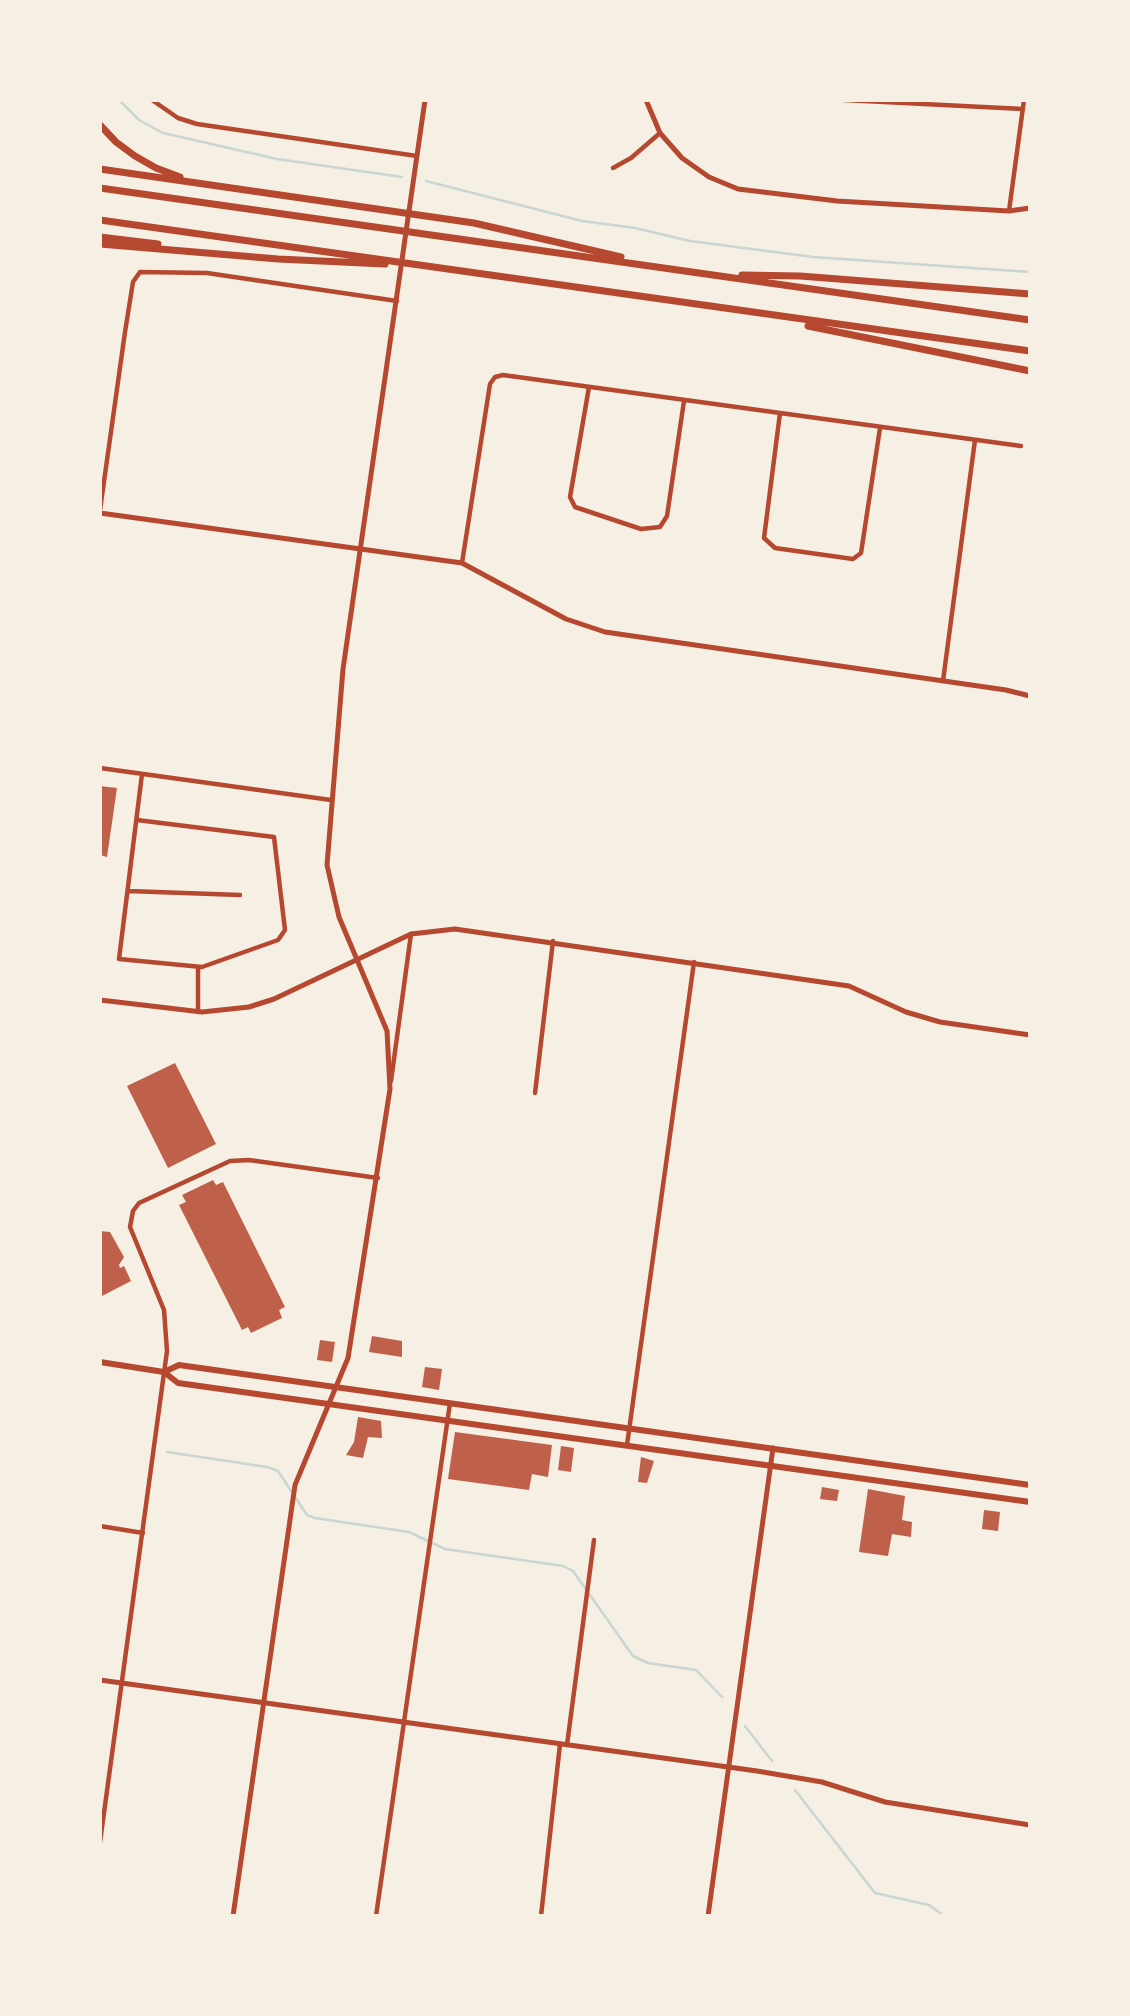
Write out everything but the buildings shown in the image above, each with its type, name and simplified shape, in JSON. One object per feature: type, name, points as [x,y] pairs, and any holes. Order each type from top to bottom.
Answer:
[{"type":"highway","points":[[100,125],[116,142],[156,169],[222,187]]},
{"type":"highway","points":[[100,169],[399,211],[563,242],[659,267]]},
{"type":"highway","points":[[100,188],[1030,320]]},
{"type":"highway","points":[[100,220],[1030,351]]},
{"type":"highway","points":[[100,237],[215,252]]},
{"type":"highway","points":[[100,244],[332,263],[391,262]]},
{"type":"highway","points":[[710,274],[800,276],[1030,295]]},
{"type":"highway","points":[[746,313],[1030,371]]},
{"type":"main road","points":[[100,1362],[164,1372],[178,1383],[1030,1503]]},
{"type":"main road","points":[[164,1372],[179,1364],[1030,1485]]},
{"type":"main road","points":[[874,1481],[877,1464]]},
{"type":"street","points":[[152,100],[158,107],[178,118],[197,124],[418,156]]},
{"type":"street","points":[[158,107],[159,100]]},
{"type":"street","points":[[390,1089],[387,1031],[331,893],[327,864],[343,669],[425,100]]},
{"type":"street","points":[[646,100],[660,132],[691,165],[709,177],[738,189],[836,201],[1009,211],[1030,208]]},
{"type":"street","points":[[844,100],[1023,109]]},
{"type":"street","points":[[1009,211],[1024,100]]},
{"type":"street","points":[[613,168],[631,158],[660,132]]},
{"type":"street","points":[[398,302],[206,273],[147,270],[140,272],[134,282],[125,332],[100,511],[462,563],[566,619],[605,632],[1030,696]]},
{"type":"street","points":[[462,563],[490,384],[495,377],[503,375],[1021,446]]},
{"type":"street","points":[[589,387],[570,496],[575,507],[648,530],[660,527],[667,516],[684,401]]},
{"type":"street","points":[[780,414],[764,538],[775,548],[853,559],[861,553],[880,428]]},
{"type":"street","points":[[943,681],[975,440]]},
{"type":"street","points":[[100,768],[331,800]]},
{"type":"street","points":[[137,820],[274,837],[285,930],[278,940],[219,963],[198,967],[118,959],[142,774]]},
{"type":"street","points":[[128,891],[240,895]]},
{"type":"street","points":[[100,1000],[198,1012],[249,1007],[274,999],[411,934],[455,929],[553,941],[849,986],[906,1012],[940,1022],[1030,1035]]},
{"type":"street","points":[[233,1916],[295,1485],[338,1386],[350,1349],[378,1178],[411,934]]},
{"type":"street","points":[[535,1093],[553,941]]},
{"type":"street","points":[[627,1445],[694,962]]},
{"type":"street","points":[[198,967],[198,1012]]},
{"type":"street","points":[[100,1842],[167,1351],[164,1310],[130,1227],[133,1211],[139,1203],[230,1161],[249,1160],[378,1178]]},
{"type":"street","points":[[376,1916],[450,1403]]},
{"type":"street","points":[[708,1916],[773,1448]]},
{"type":"street","points":[[100,1527],[143,1533]]},
{"type":"street","points":[[568,1745],[594,1540]]},
{"type":"street","points":[[100,1680],[264,1701],[822,1782],[867,1798],[932,1811],[1030,1825]]},
{"type":"street","points":[[541,1916],[560,1744]]},
{"type":"waterway","points":[[119,100],[139,120],[163,133],[277,159],[402,177]]},
{"type":"waterway","points":[[426,181],[582,221],[635,228],[690,241],[813,257],[1030,272]]},
{"type":"waterway","points":[[167,1452],[278,1471],[307,1515],[315,1518],[409,1532],[445,1549],[563,1566],[573,1571],[633,1656],[648,1663],[696,1670],[722,1697]]},
{"type":"waterway","points":[[745,1726],[772,1761]]},
{"type":"waterway","points":[[795,1790],[875,1893],[929,1905],[944,1916]]}]
